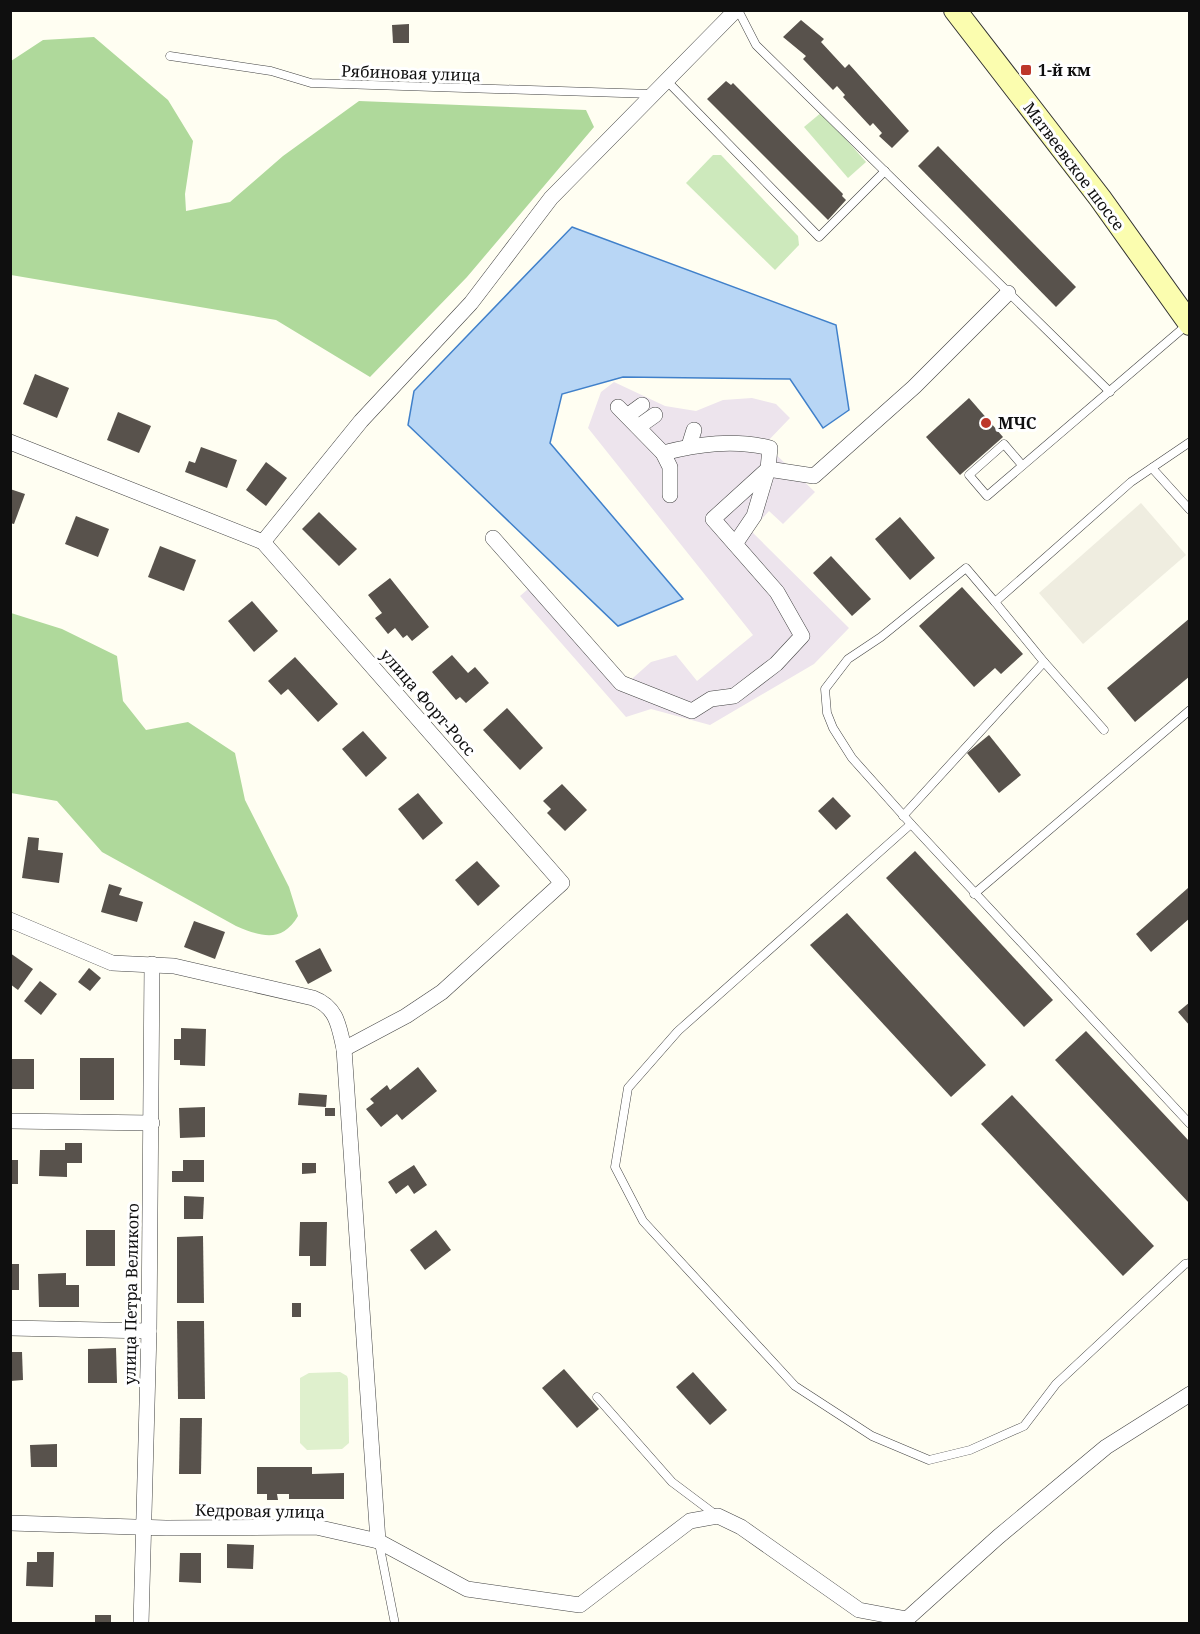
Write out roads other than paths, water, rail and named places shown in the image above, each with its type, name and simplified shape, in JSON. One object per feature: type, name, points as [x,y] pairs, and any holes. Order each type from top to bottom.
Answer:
[{"type":"main road","name":"Матвеевское шоссе","points":[[955,10],[1100,198],[1189,323]]},
{"type":"street","points":[[263,542],[362,421],[471,303],[551,198],[737,10]]},
{"type":"street","points":[[768,469],[814,476],[914,387],[1008,293]]},
{"type":"street","points":[[628,417],[642,405]]},
{"type":"street","points":[[628,417],[655,415]]},
{"type":"street","points":[[628,417],[663,453],[670,467],[670,495]]},
{"type":"street","points":[[689,446],[694,430]]},
{"type":"street","name":"улица Форт-Росс","points":[[10,442],[263,542],[562,883],[442,992],[406,1016],[344,1049]]},
{"type":"street","points":[[663,453],[689,446],[745,442],[770,448],[768,469],[754,516],[735,544]]},
{"type":"street","points":[[493,538],[621,683],[692,711],[711,699],[734,696],[776,664],[802,636],[777,592],[713,519],[768,469]]},
{"type":"street","points":[[10,920],[112,963],[174,966],[322,1002],[337,1018],[344,1049],[378,1541]]},
{"type":"street","name":"улица Петра Великого","points":[[141,1623],[149,1331],[152,964]]},
{"type":"street","points":[[10,1121],[152,1123]]},
{"type":"street","points":[[10,1328],[149,1331]]},
{"type":"street","points":[[718,1516],[741,1527],[860,1610],[906,1621],[998,1537],[1106,1447],[1190,1394]]},
{"type":"street","name":"Кедровая улица","points":[[10,1523],[143,1527],[316,1527],[378,1541],[467,1589],[580,1605],[690,1521],[718,1516]]},
{"type":"lane","points":[[737,10],[756,45],[1110,392]]},
{"type":"lane","name":"Рябиновая улица","points":[[170,56],[271,72],[311,83],[653,94]]},
{"type":"lane","points":[[667,81],[819,237],[885,171]]},
{"type":"lane","points":[[1022,465],[1004,444],[969,476],[987,496],[1189,323]]},
{"type":"lane","points":[[995,602],[1131,482],[1190,442]]},
{"type":"lane","points":[[1152,468],[1190,510]]},
{"type":"lane","points":[[1104,730],[966,568],[881,637],[848,660],[825,689],[827,713],[833,728],[852,758],[974,894],[1190,1124]]},
{"type":"lane","points":[[903,816],[1044,662]]},
{"type":"lane","points":[[974,894],[1190,710]]},
{"type":"lane","points":[[911,824],[678,1031],[628,1088],[615,1167],[643,1221],[795,1386],[872,1436],[929,1460],[970,1450],[1024,1426],[1056,1384],[1185,1264],[1190,1263]]},
{"type":"lane","points":[[597,1397],[672,1482],[718,1516]]},
{"type":"lane","points":[[378,1541],[395,1623]]},
{"type":"water","points":[[572,227],[836,325],[849,410],[823,428],[790,379],[623,377],[562,394],[550,443],[683,599],[618,626],[408,425],[414,391]]},
{"type":"place","name":"1-й км","points":[[1026,70]]},
{"type":"place","name":"МЧС","points":[[986,423]]}]
